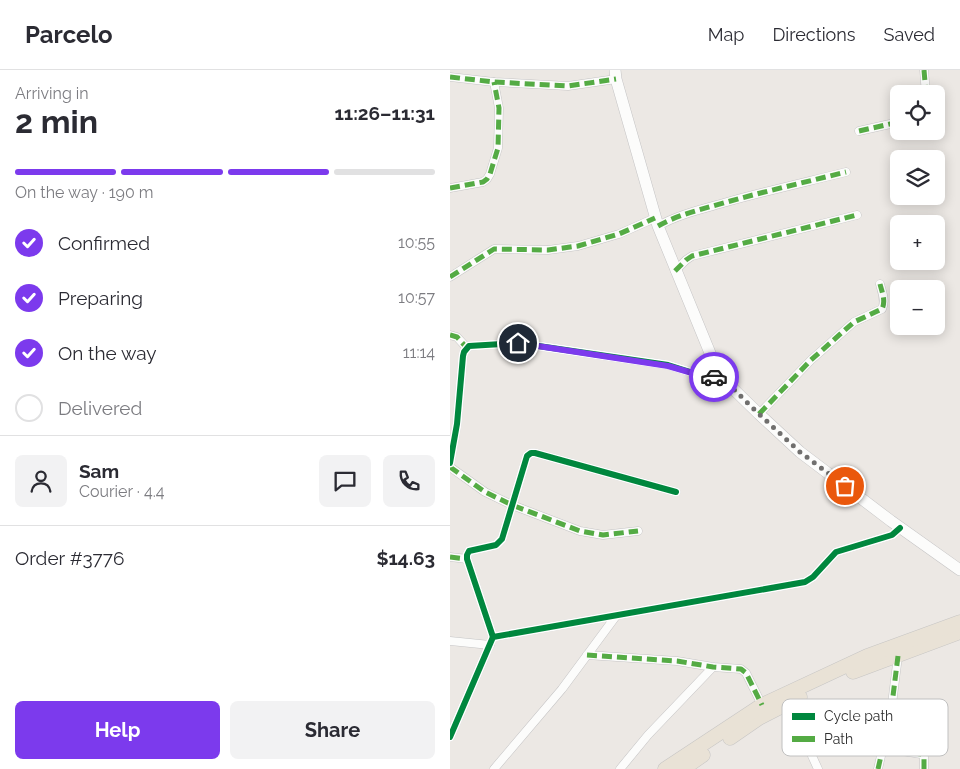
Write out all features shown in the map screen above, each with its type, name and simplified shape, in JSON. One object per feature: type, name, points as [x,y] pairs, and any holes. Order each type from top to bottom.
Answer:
[{"type":"highway","points":[[797,699],[863,668],[898,656],[957,626]]},
{"type":"highway","points":[[665,769],[762,705],[867,656],[957,626]]},
{"type":"highway","points":[[684,769],[759,718],[782,706]]},
{"type":"main road","points":[[616,75],[657,222],[675,271],[719,375],[800,452],[900,528],[960,570]]},
{"type":"main road","points":[[957,626],[960,613]]},
{"type":"street","points":[[924,70],[925,85]]},
{"type":"street","points":[[450,77],[494,82],[568,86],[616,75]]},
{"type":"street","points":[[450,188],[482,182],[490,174],[498,148],[499,108],[494,82]]},
{"type":"street","points":[[859,131],[890,124]]},
{"type":"street","points":[[450,277],[494,250],[548,250],[578,246],[698,210],[846,172]]},
{"type":"street","points":[[675,271],[692,256],[857,215]]},
{"type":"street","points":[[759,414],[811,360],[854,322],[882,309],[884,298],[880,284]]},
{"type":"street","points":[[450,335],[457,337],[466,348]]},
{"type":"street","points":[[450,463],[457,424],[463,356],[466,348],[473,345],[518,343],[668,366],[706,377],[719,375]]},
{"type":"street","points":[[450,737],[494,637],[467,560],[467,555],[469,551],[500,543],[527,456],[530,453],[535,453],[676,492]]},
{"type":"street","points":[[450,467],[477,488],[512,505],[580,531],[603,535],[638,531]]},
{"type":"street","points":[[494,637],[805,582],[813,577],[836,552],[892,535],[900,528]]},
{"type":"street","points":[[450,557],[467,560]]},
{"type":"street","points":[[494,769],[562,689],[616,616]]},
{"type":"street","points":[[450,641],[490,645]]},
{"type":"street","points":[[587,655],[677,661],[741,669],[744,671],[762,705]]},
{"type":"street","points":[[893,699],[898,656]]},
{"type":"street","points":[[620,769],[648,735],[713,666]]},
{"type":"street","points":[[812,756],[818,769]]},
{"type":"street","points":[[878,769],[881,756]]},
{"type":"street","points":[[923,756],[924,769]]},
{"type":"marked path","points":[[924,70],[925,85]]},
{"type":"marked path","points":[[450,77],[494,82],[568,86],[616,79]]},
{"type":"marked path","points":[[450,188],[483,182],[490,174],[498,148],[499,108],[494,82]]},
{"type":"marked path","points":[[859,131],[890,124]]},
{"type":"marked path","points":[[658,226],[674,218],[700,210],[846,172]]},
{"type":"marked path","points":[[675,271],[692,256],[857,215]]},
{"type":"marked path","points":[[450,277],[494,249],[548,250],[578,246],[619,234],[655,218]]},
{"type":"marked path","points":[[759,414],[811,360],[854,322],[882,309],[884,300],[880,284]]},
{"type":"marked path","points":[[450,335],[457,337],[467,348]]},
{"type":"marked path","points":[[450,467],[485,492],[512,505],[580,531],[603,535],[638,531]]},
{"type":"marked path","points":[[450,557],[467,559]]},
{"type":"marked path","points":[[587,655],[677,661],[741,669],[746,673],[762,705]]},
{"type":"marked path","points":[[893,699],[898,656]]},
{"type":"marked path","points":[[878,769],[881,756]]},
{"type":"marked path","points":[[923,756],[924,769]]},
{"type":"cycle path","points":[[450,463],[457,424],[463,356],[469,346],[518,343],[668,365],[706,377],[719,375]]},
{"type":"cycle path","points":[[493,637],[467,555],[469,551],[496,545],[502,539],[527,456],[535,453],[676,492]]},
{"type":"cycle path","points":[[450,737],[493,637],[805,582],[813,577],[836,552],[892,535],[900,528]]},
{"type":"way so far","points":[[714,377],[719,375],[800,452],[845,486]]},
{"type":"route","points":[[518,343],[668,366],[706,377],[714,377]]}]
